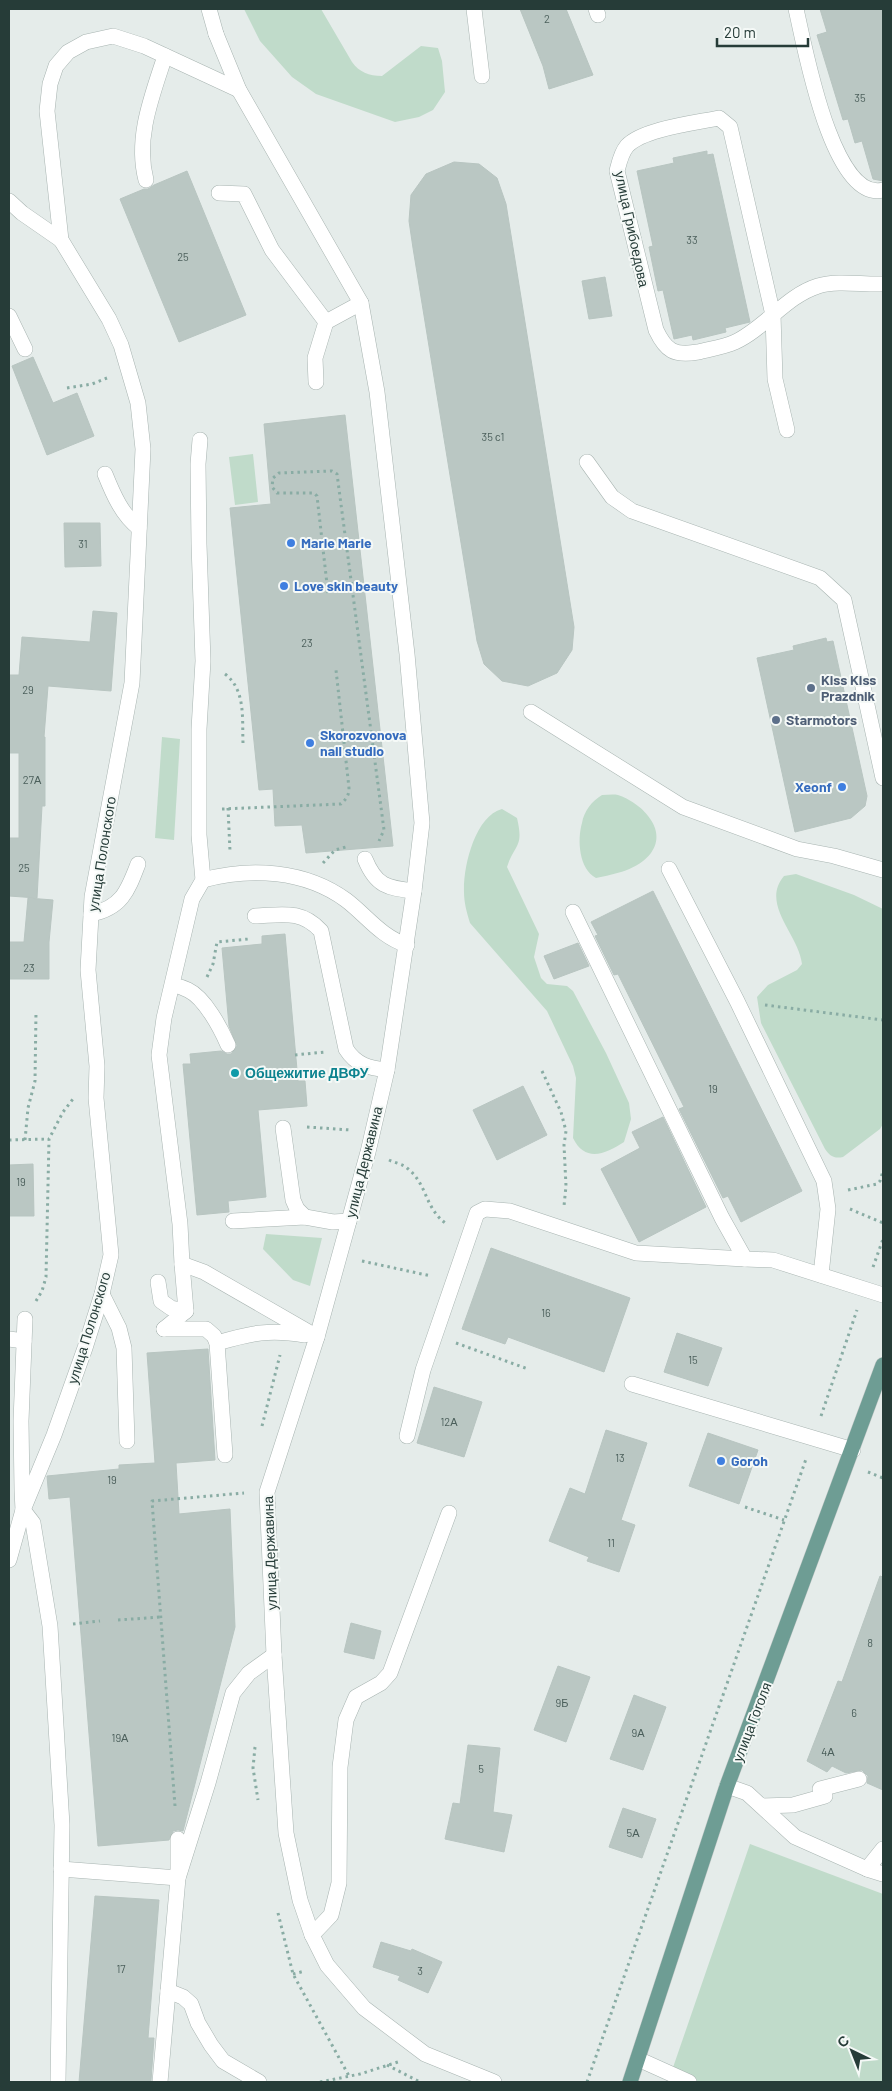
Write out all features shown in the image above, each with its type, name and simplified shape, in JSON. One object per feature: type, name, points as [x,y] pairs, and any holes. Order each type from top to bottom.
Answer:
[{"type":"main road","name":"улица Гоголя","points":[[630,2082],[727,1786],[883,1365]]},
{"type":"street","name":"улица Державина","points":[[209,9],[216,34],[239,90],[361,304],[377,392],[422,823],[407,945],[387,1070],[368,1152],[317,1337],[267,1492],[274,1655],[286,1833],[300,1900],[312,1935],[327,1965],[364,2008],[425,2054],[494,2082]]},
{"type":"street","points":[[474,9],[482,76]]},
{"type":"street","points":[[796,9],[815,96],[834,145],[850,173],[861,185],[877,192],[883,190]]},
{"type":"street","points":[[61,240],[47,112],[50,84],[56,66],[68,52],[86,42],[113,36],[144,46],[239,90]]},
{"type":"street","points":[[146,180],[141,162],[145,121],[165,56]]},
{"type":"street","name":"улица Грибоедова","points":[[772,315],[730,127],[719,118],[642,135],[627,147],[620,158],[617,171],[656,330],[663,345],[671,352],[690,353],[736,342],[804,292],[819,286],[834,284],[883,284]]},
{"type":"street","points":[[218,193],[244,194],[272,250],[326,322]]},
{"type":"street","points":[[9,201],[22,213],[61,240]]},
{"type":"street","name":"улица Полонского","points":[[9,1560],[23,1510],[54,1435],[102,1294],[111,1255],[96,1098],[98,1066],[88,970],[92,897],[132,683],[143,448],[138,403],[122,345],[109,319],[61,240]]},
{"type":"street","points":[[316,382],[315,358],[326,322],[361,304]]},
{"type":"street","points":[[772,315],[775,379],[787,430]]},
{"type":"street","points":[[9,316],[25,349]]},
{"type":"street","points":[[186,1311],[180,1224],[158,1055],[162,1027],[192,898],[203,880],[199,835],[199,729],[203,661],[199,544],[198,464],[200,440]]},
{"type":"street","points":[[587,462],[612,497],[632,511],[820,578],[844,600],[883,778]]},
{"type":"street","points":[[105,474],[118,502],[132,523],[139,528]]},
{"type":"street","points":[[531,712],[683,807],[797,849],[834,856],[883,870]]},
{"type":"street","points":[[365,859],[374,876],[386,887],[414,891]]},
{"type":"street","points":[[91,914],[107,909],[123,898],[138,864]]},
{"type":"street","points":[[669,869],[737,1001],[824,1181],[828,1209],[821,1275]]},
{"type":"street","points":[[203,880],[231,874],[290,875],[308,881],[345,900],[384,933],[407,945]]},
{"type":"street","points":[[573,912],[722,1218],[744,1259]]},
{"type":"street","points":[[255,916],[294,914],[312,923],[321,931],[346,1049],[351,1058],[362,1066],[387,1070]]},
{"type":"street","points":[[173,984],[190,990],[211,1015],[228,1045]]},
{"type":"street","points":[[283,1128],[293,1200],[297,1209],[305,1216]]},
{"type":"street","points":[[407,1436],[422,1370],[452,1281],[477,1213],[485,1209],[510,1211],[636,1253],[773,1260],[883,1295]]},
{"type":"street","points":[[233,1221],[305,1216],[333,1222],[349,1221]]},
{"type":"street","points":[[182,1264],[204,1272],[317,1337]]},
{"type":"street","points":[[158,1282],[161,1302],[170,1308],[186,1311]]},
{"type":"street","points":[[102,1294],[119,1328],[124,1348],[127,1441]]},
{"type":"street","points":[[186,1311],[164,1329],[206,1329],[214,1336],[225,1455]]},
{"type":"street","points":[[25,1320],[16,1340],[23,1510],[33,1523],[50,1626],[62,1824],[58,2082]]},
{"type":"street","points":[[216,1343],[252,1332],[286,1332],[317,1337]]},
{"type":"street","points":[[632,1384],[853,1450]]},
{"type":"street","points":[[312,1935],[331,1915],[339,1883],[340,1767],[346,1720],[356,1696],[381,1683],[390,1673],[449,1513]]},
{"type":"street","points":[[178,1878],[208,1783],[233,1693],[249,1673],[274,1655]]},
{"type":"street","points":[[762,1806],[793,1805],[825,1796],[820,1788],[859,1779]]},
{"type":"street","points":[[727,1786],[747,1793],[795,1837],[867,1869],[883,1874]]},
{"type":"street","points":[[160,2082],[178,1878],[178,1839]]},
{"type":"street","points":[[867,1869],[883,1849]]},
{"type":"street","points":[[60,1868],[178,1878]]},
{"type":"street","points":[[168,1991],[183,1997],[190,2004],[202,2031],[223,2061],[259,2082]]},
{"type":"street","points":[[638,2059],[689,2082]]},
{"type":"path","points":[[67,388],[92,384]]},
{"type":"path","points":[[328,593],[317,496],[314,493],[277,493],[272,487],[273,478],[279,474],[332,471],[337,474],[384,830],[382,837],[376,842]]},
{"type":"path","points":[[203,661],[220,669],[235,684],[242,705],[243,743]]},
{"type":"path","points":[[199,810],[341,804],[349,795],[336,670]]},
{"type":"path","points":[[228,808],[231,874]]},
{"type":"path","points":[[308,881],[336,850],[351,846]]},
{"type":"path","points":[[190,990],[205,981],[213,964],[217,942],[255,939]]},
{"type":"path","points":[[737,1001],[883,1020]]},
{"type":"path","points":[[25,1140],[28,1108],[35,1081],[36,1012]]},
{"type":"path","points":[[542,1072],[561,1112],[566,1131],[564,1208],[559,1227]]},
{"type":"path","points":[[25,1320],[42,1290],[46,1277],[49,1138],[63,1112],[74,1097]]},
{"type":"path","points":[[316,1127],[356,1130]]},
{"type":"path","points":[[9,1140],[49,1138]]},
{"type":"path","points":[[368,1152],[407,1167],[421,1184],[429,1204],[442,1220],[468,1238]]},
{"type":"path","points":[[826,1194],[877,1184],[883,1171]]},
{"type":"path","points":[[826,1194],[863,1216],[883,1223]]},
{"type":"path","points":[[587,2082],[883,1239]]},
{"type":"path","points":[[386,1266],[452,1281]]},
{"type":"path","points":[[260,1432],[286,1332]]},
{"type":"path","points":[[435,1335],[528,1369]]},
{"type":"path","points":[[868,1472],[883,1478]]},
{"type":"path","points":[[178,1839],[152,1501],[246,1492],[247,1485]]},
{"type":"path","points":[[745,1506],[784,1520]]},
{"type":"path","points":[[118,1620],[161,1617]]},
{"type":"path","points":[[320,2082],[360,2074],[425,2054]]},
{"type":"path","points":[[387,2065],[420,2082]]},
{"type":"green space","points":[[244,9],[321,9],[352,62],[361,71],[373,75],[382,76],[421,46],[438,48],[442,61],[445,92],[433,110],[419,117],[395,122],[316,94],[292,77],[260,41]]},
{"type":"green space","points":[[253,454],[258,502],[235,505],[229,457]]},
{"type":"green space","points":[[162,737],[180,739],[174,840],[155,838]]},
{"type":"green space","points":[[602,795],[618,795],[635,804],[650,818],[657,835],[656,844],[651,853],[640,864],[611,875],[596,878],[590,874],[583,861],[580,846],[580,830],[587,810]]},
{"type":"green space","points":[[502,809],[517,818],[520,835],[518,845],[507,867],[539,934],[534,957],[541,978],[547,984],[567,986],[573,991],[606,1053],[629,1103],[631,1119],[624,1142],[603,1153],[596,1154],[584,1151],[573,1138],[576,1078],[573,1066],[547,1011],[470,923],[464,892],[468,857],[472,844],[485,821]]},
{"type":"green space","points":[[796,874],[854,895],[883,909],[883,1124],[880,1129],[840,1158],[832,1156],[825,1149],[761,1023],[757,997],[768,985],[797,970],[802,964],[795,942],[778,909],[776,897],[778,887],[784,876]]},
{"type":"green space","points":[[266,1234],[322,1238],[310,1286],[293,1280],[263,1249]]},
{"type":"green space","points":[[750,1844],[883,1894],[883,2082],[668,2082]]},
{"type":"building","points":[[520,9],[566,9],[593,75],[549,89],[543,66]]},
{"type":"building","points":[[820,9],[883,9],[883,181],[873,179],[862,141],[855,143],[848,119],[843,120],[817,35],[827,32]]},
{"type":"building","points":[[707,151],[707,155],[713,154],[750,322],[725,328],[726,332],[693,340],[692,335],[674,339],[663,290],[658,291],[649,247],[653,246],[637,171],[674,163],[673,158]]},
{"type":"building","points":[[454,162],[479,164],[497,178],[506,204],[574,627],[572,650],[557,673],[528,686],[502,681],[484,664],[477,641],[409,221],[411,195],[426,174]]},
{"type":"building","points":[[187,171],[246,315],[179,342],[120,199],[148,189]]},
{"type":"building","points":[[605,277],[612,316],[589,319],[582,281]]},
{"type":"building","points":[[33,357],[53,403],[77,393],[94,436],[47,455],[12,366]]},
{"type":"building","points":[[345,415],[393,846],[306,853],[302,825],[275,826],[273,789],[259,790],[230,508],[271,504],[264,424]]},
{"type":"building","points":[[64,523],[100,523],[101,566],[65,567]]},
{"type":"building","points":[[93,611],[117,613],[111,691],[48,686],[44,737],[45,806],[42,806],[37,898],[9,896],[9,838],[19,838],[19,753],[9,753],[9,675],[19,675],[22,637],[90,642]]},
{"type":"building","points":[[826,638],[827,642],[833,641],[867,796],[865,806],[851,818],[795,832],[757,658],[794,650],[793,646]]},
{"type":"building","points":[[653,891],[802,1191],[741,1222],[728,1196],[723,1198],[679,1109],[684,1107],[618,974],[614,975],[595,936],[598,935],[591,922]]},
{"type":"building","points":[[28,898],[53,900],[49,942],[49,979],[9,979],[9,942],[24,942]]},
{"type":"building","name":"Общежитие ДВФУ","points":[[285,934],[298,1081],[305,1081],[307,1106],[258,1110],[266,1197],[228,1201],[229,1212],[197,1215],[183,1064],[191,1064],[190,1054],[221,1051],[231,1054],[237,1046],[229,1026],[222,948],[262,944],[262,936]]},
{"type":"building","points":[[578,943],[589,966],[554,979],[544,956]]},
{"type":"building","points":[[523,1086],[547,1135],[497,1160],[473,1110]]},
{"type":"building","points":[[663,1117],[706,1207],[639,1242],[601,1169],[640,1148],[632,1132]]},
{"type":"building","points":[[33,1164],[34,1216],[9,1216],[9,1165]]},
{"type":"building","points":[[491,1248],[630,1298],[604,1372],[508,1337],[505,1344],[462,1329]]},
{"type":"building","points":[[677,1333],[722,1348],[708,1386],[664,1372]]},
{"type":"building","points":[[208,1349],[215,1460],[176,1463],[179,1514],[230,1509],[235,1627],[183,1831],[173,1831],[169,1840],[98,1846],[70,1497],[49,1499],[47,1476],[119,1469],[119,1465],[155,1463],[147,1353]]},
{"type":"building","points":[[434,1387],[482,1402],[464,1457],[417,1443]]},
{"type":"building","points":[[606,1430],[647,1443],[621,1520],[635,1525],[619,1572],[587,1561],[589,1557],[549,1541],[570,1488],[585,1494]]},
{"type":"building","points":[[708,1433],[758,1450],[739,1504],[689,1486]]},
{"type":"building","points":[[880,1576],[883,1577],[883,1790],[867,1783],[868,1776],[862,1770],[846,1773],[832,1766],[827,1772],[807,1761],[838,1681],[842,1682]]},
{"type":"building","points":[[351,1623],[381,1631],[374,1659],[344,1652]]},
{"type":"building","points":[[558,1666],[590,1677],[566,1742],[534,1730]]},
{"type":"building","points":[[634,1695],[666,1707],[643,1770],[610,1759]]},
{"type":"building","points":[[468,1745],[500,1748],[493,1812],[512,1815],[504,1852],[445,1839],[453,1803],[460,1804]]},
{"type":"building","points":[[623,1808],[656,1819],[642,1858],[609,1847]]},
{"type":"building","points":[[95,1896],[159,1900],[148,2038],[154,2038],[151,2081],[79,2082]]},
{"type":"building","points":[[381,1942],[411,1951],[412,1949],[442,1962],[428,1993],[398,1980],[400,1976],[373,1967]]},
{"type":"place","name":"Marie Marie","points":[[291,543]]},
{"type":"place","name":"Love skin beauty","points":[[284,586]]},
{"type":"place","name":"Kiss Kiss Prazdnik","points":[[811,688]]},
{"type":"place","name":"Starmotors","points":[[776,720]]},
{"type":"place","name":"Skorozvonova nail studio","points":[[310,743]]},
{"type":"place","name":"Xeonf","points":[[842,787]]},
{"type":"place","name":"Общежитие ДВФУ","points":[[235,1073]]},
{"type":"place","name":"Goroh","points":[[721,1461]]}]
